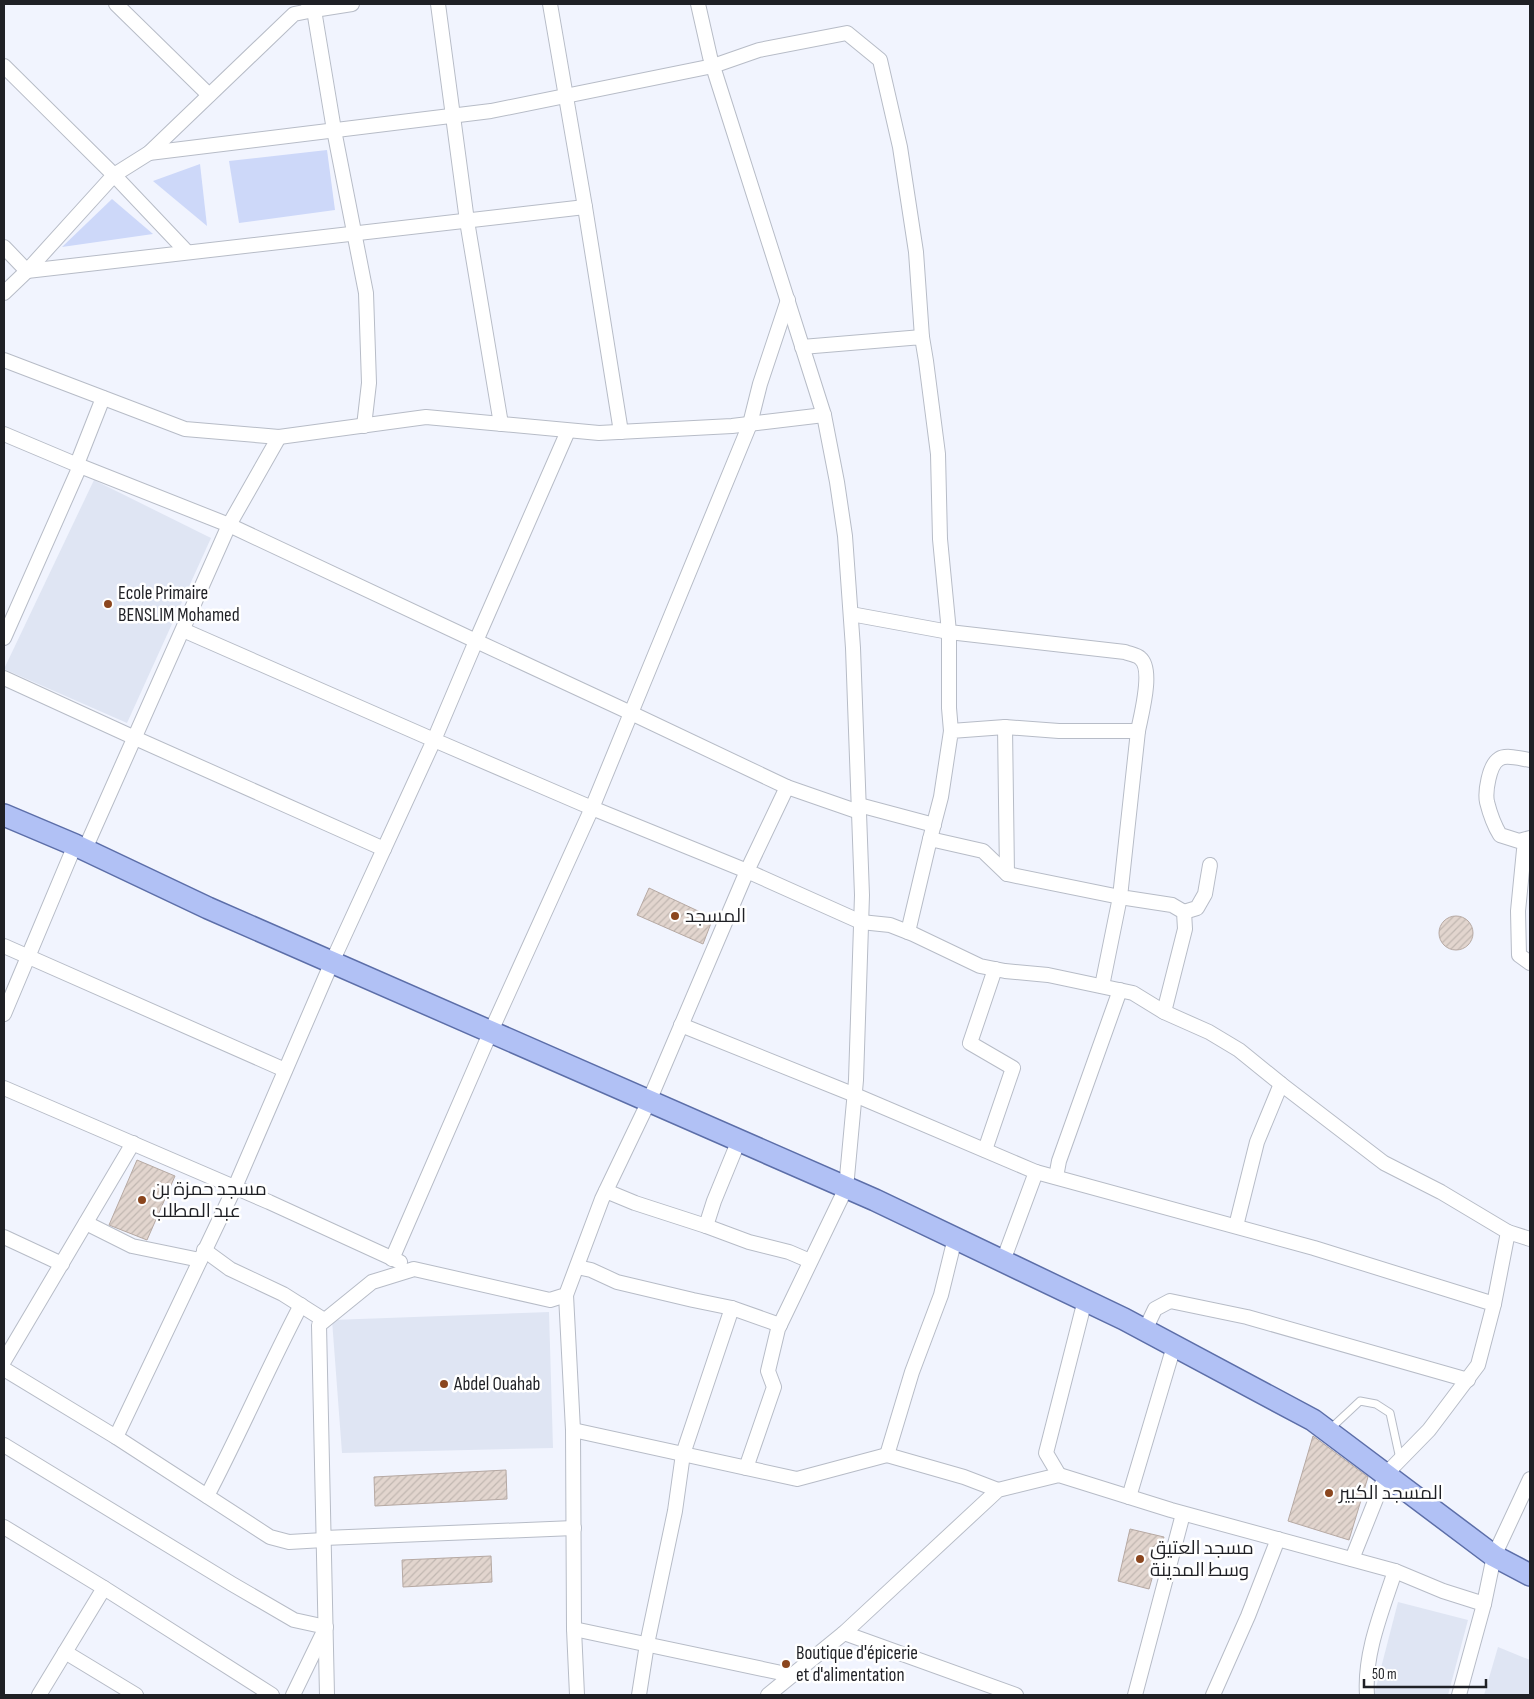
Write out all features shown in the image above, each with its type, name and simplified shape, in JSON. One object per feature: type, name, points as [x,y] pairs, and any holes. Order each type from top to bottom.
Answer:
[{"type":"main road","points":[[4,815],[80,847],[208,908],[846,1188],[1085,1300],[1313,1420],[1328,1431],[1393,1466],[1494,1556],[1530,1575]]},
{"type":"street","points":[[116,4],[209,96]]},
{"type":"street","points":[[4,293],[27,271],[114,175],[149,153],[294,14],[314,6],[352,4]]},
{"type":"street","points":[[438,4],[467,221],[501,424]]},
{"type":"street","points":[[550,4],[621,432]]},
{"type":"street","points":[[698,4],[713,66],[824,415],[837,482],[845,536],[851,614],[862,895],[855,1095],[846,1188],[780,1325],[768,1371],[774,1387],[746,1468]]},
{"type":"street","points":[[314,6],[334,130],[366,293],[369,383],[364,426]]},
{"type":"street","points":[[149,153],[490,111],[713,66],[759,50],[847,33],[880,60],[900,147],[915,242],[922,337],[938,454],[940,539],[950,632],[949,708],[951,730],[942,797],[908,932]]},
{"type":"street","points":[[4,66],[114,175],[187,252]]},
{"type":"street","points":[[27,271],[585,207]]},
{"type":"street","points":[[4,247],[27,271]]},
{"type":"street","points":[[392,1258],[491,1031],[592,808],[750,424],[760,384],[788,300]]},
{"type":"street","points":[[802,346],[922,337]]},
{"type":"street","points":[[4,360],[184,430],[279,437],[426,417],[599,433],[750,424],[824,415]]},
{"type":"street","points":[[4,638],[78,465],[103,398]]},
{"type":"street","points":[[116,1438],[235,1187],[332,962],[434,740],[568,430]]},
{"type":"street","points":[[4,434],[229,525],[787,787],[932,832],[983,851],[1008,874],[1120,897],[1172,905],[1184,912],[1198,908],[1206,894],[1210,865]]},
{"type":"street","points":[[4,1014],[28,956],[135,738],[229,525],[279,437]]},
{"type":"street","points":[[851,614],[950,632],[1125,652],[1140,657],[1146,665],[1146,686],[1138,731],[1120,897],[1102,986]]},
{"type":"street","points":[[183,630],[434,740],[861,922],[890,925],[980,966],[1048,975],[1133,993],[1164,1012],[1209,1032],[1239,1050],[1384,1163],[1441,1192],[1508,1232],[1530,1239]]},
{"type":"street","points":[[4,678],[384,849]]},
{"type":"street","points":[[951,730],[1005,727],[1059,731],[1138,731]]},
{"type":"street","points":[[1005,727],[1008,874]]},
{"type":"street","points":[[1530,760],[1504,757],[1498,759],[1490,771],[1486,800],[1494,826],[1500,835],[1519,841],[1530,839]]},
{"type":"street","points":[[577,1695],[574,1629],[573,1430],[566,1295],[606,1191],[649,1101],[747,872],[787,787]]},
{"type":"street","points":[[1530,839],[1524,850],[1518,911],[1519,955],[1530,963]]},
{"type":"street","points":[[1164,1012],[1185,929],[1184,912]]},
{"type":"street","points":[[4,946],[285,1070]]},
{"type":"street","points":[[985,1150],[1013,1068],[970,1043],[995,969]]},
{"type":"street","points":[[1056,1177],[1059,1161],[1120,990]]},
{"type":"street","points":[[681,1025],[855,1095],[1036,1172],[1314,1248],[1494,1304]]},
{"type":"street","points":[[1236,1226],[1257,1142],[1281,1084]]},
{"type":"street","points":[[4,1088],[235,1187],[414,1269],[550,1300],[566,1295]]},
{"type":"street","points":[[706,1226],[739,1140]]},
{"type":"street","points":[[4,1361],[132,1143]]},
{"type":"street","points":[[1003,1261],[1036,1172]]},
{"type":"street","points":[[606,1191],[635,1203],[749,1242],[789,1252],[810,1261]]},
{"type":"street","points":[[86,1223],[132,1246],[202,1255],[283,1294],[324,1320]]},
{"type":"street","points":[[1352,1559],[1393,1466],[1429,1430],[1478,1365],[1494,1304],[1508,1232]]},
{"type":"street","points":[[4,1237],[62,1264]]},
{"type":"street","points":[[887,1455],[912,1372],[940,1295],[955,1238]]},
{"type":"street","points":[[577,1267],[591,1270],[617,1282],[732,1308],[780,1325]]},
{"type":"street","points":[[327,1695],[319,1325],[372,1282],[414,1269]]},
{"type":"street","points":[[1059,1475],[1046,1453],[1085,1300]]},
{"type":"street","points":[[1145,1330],[1155,1309],[1170,1301],[1247,1318],[1468,1380]]},
{"type":"street","points":[[207,1496],[233,1447],[269,1366],[301,1305]]},
{"type":"street","points":[[639,1695],[647,1644],[675,1511],[683,1454],[732,1308]]},
{"type":"street","points":[[1129,1497],[1174,1346]]},
{"type":"street","points":[[4,1369],[270,1537],[289,1542],[574,1528]]},
{"type":"street","points":[[573,1430],[797,1480],[887,1455],[964,1477],[998,1490]]},
{"type":"street","points":[[4,1445],[137,1528],[294,1620],[326,1627]]},
{"type":"street","points":[[768,1695],[844,1633],[998,1490],[1059,1475],[1183,1514],[1394,1571],[1443,1591],[1484,1604]]},
{"type":"street","points":[[1459,1695],[1484,1604],[1494,1556],[1530,1479]]},
{"type":"street","points":[[1135,1695],[1183,1514]]},
{"type":"street","points":[[4,1528],[104,1588],[272,1695]]},
{"type":"street","points":[[1213,1695],[1248,1616],[1278,1539]]},
{"type":"street","points":[[1366,1695],[1370,1650],[1394,1571]]},
{"type":"street","points":[[39,1695],[104,1588]]},
{"type":"street","points":[[293,1695],[326,1627]]},
{"type":"street","points":[[574,1629],[791,1675]]},
{"type":"street","points":[[844,1633],[1016,1695]]},
{"type":"street","points":[[65,1652],[136,1695]]},
{"type":"lane","points":[[1328,1431],[1360,1401],[1376,1404],[1390,1413],[1393,1466]]},
{"type":"shaded area","points":[[327,150],[335,210],[239,223],[229,161]]},
{"type":"shaded area","points":[[200,164],[207,226],[153,181]]},
{"type":"shaded area","points":[[112,199],[153,234],[62,247]]},
{"type":"shaded area","name":"Ecole Primaire BENSLIM Mohamed","points":[[94,480],[211,538],[127,723],[4,669]]},
{"type":"shaded area","name":"Abdel Ouahab","points":[[549,1312],[553,1448],[342,1453],[332,1320]]},
{"type":"shaded area","points":[[1398,1602],[1468,1620],[1448,1695],[1374,1695]]},
{"type":"shaded area","points":[[1498,1647],[1530,1660],[1530,1695],[1484,1695]]},
{"type":"building","name":"المسجد","points":[[649,888],[713,918],[703,944],[637,915]]},
{"type":"building","points":[[1456,916],[1463,917],[1468,921],[1472,926],[1472,940],[1468,945],[1463,949],[1456,950],[1449,949],[1444,945],[1440,940],[1439,933],[1440,926],[1444,921],[1449,917]]},
{"type":"building","name":"مسجد حمزة بن عبد المطلب","points":[[137,1160],[175,1176],[147,1240],[109,1225]]},
{"type":"building","name":"المسجد الكبير","points":[[1313,1436],[1368,1477],[1349,1540],[1288,1521]]},
{"type":"building","points":[[506,1470],[507,1499],[375,1506],[374,1477]]},
{"type":"building","name":"مسجد العتيق وسط المدينة","points":[[1130,1529],[1164,1537],[1149,1589],[1118,1581]]},
{"type":"building","points":[[491,1556],[492,1582],[403,1587],[402,1560]]},
{"type":"place","name":"Ecole Primaire BENSLIM Mohamed","points":[[108,604]]},
{"type":"place","name":"المسجد","points":[[675,916]]},
{"type":"place","name":"مسجد حمزة بن عبد المطلب","points":[[142,1200]]},
{"type":"place","name":"Abdel Ouahab","points":[[444,1384]]},
{"type":"place","name":"المسجد الكبير","points":[[1329,1493]]},
{"type":"place","name":"مسجد العتيق وسط المدينة","points":[[1140,1559]]},
{"type":"place","name":"Boutique d'épicerie et d'alimentation","points":[[786,1664]]}]
